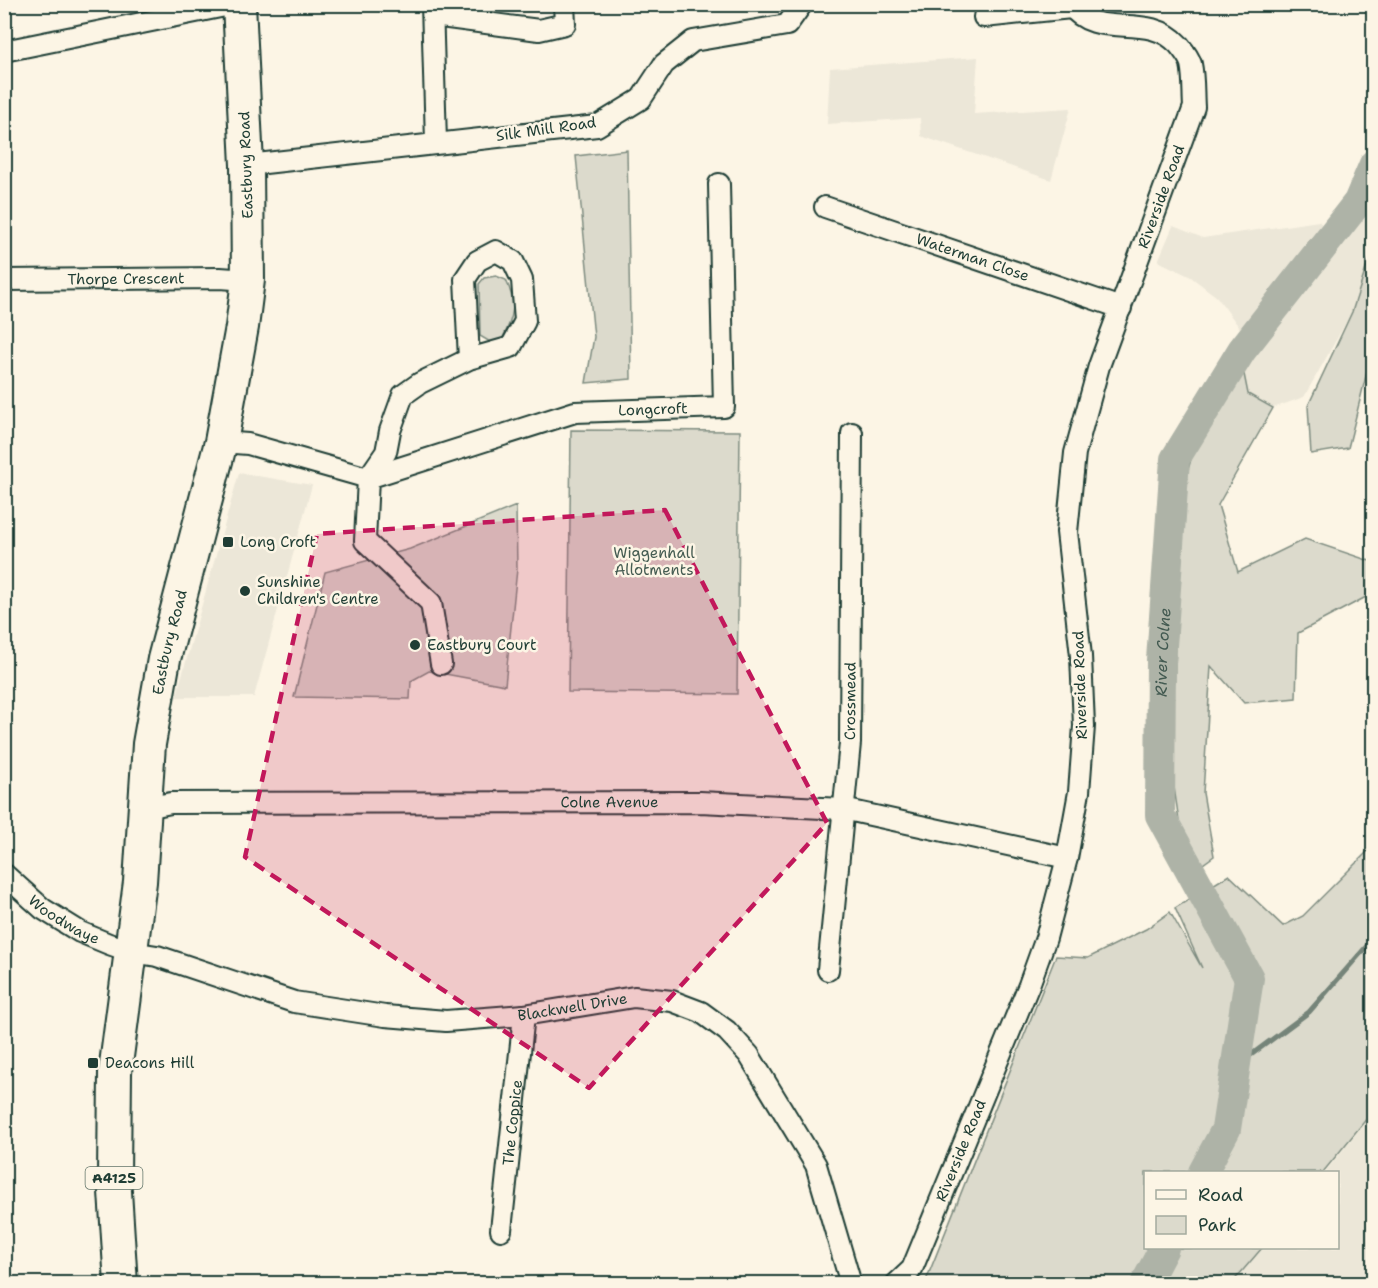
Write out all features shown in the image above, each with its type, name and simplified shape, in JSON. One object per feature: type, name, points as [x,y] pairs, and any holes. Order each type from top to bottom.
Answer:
[{"type":"main road","name":"Eastbury Road","points":[[123,1284],[114,1186],[115,1072],[132,952],[146,808],[149,744],[164,659],[221,442],[242,327],[248,280],[247,165],[237,4]]},
{"type":"street","points":[[4,51],[237,4]]},
{"type":"street","points":[[436,142],[433,10],[539,30],[566,24],[564,4]]},
{"type":"street","name":"Silk Mill Road","points":[[247,165],[436,142],[597,126],[641,99],[664,64],[693,41],[787,25],[802,4]]},
{"type":"street","points":[[984,17],[1070,6]]},
{"type":"street","name":"Riverside Road","points":[[896,1284],[912,1269],[1029,985],[1046,939],[1067,858],[1079,792],[1084,726],[1081,656],[1067,532],[1075,453],[1099,366],[1194,107],[1191,64],[1186,53],[1174,40],[1159,30],[1139,25],[1100,25],[1085,19],[1070,6]]},
{"type":"street","name":"Longcroft","points":[[368,478],[575,412],[724,407],[719,184]]},
{"type":"street","name":"Waterman Close","points":[[825,207],[1121,308]]},
{"type":"street","points":[[441,664],[431,603],[365,541],[368,478],[386,452],[390,431],[403,395],[420,383],[469,359],[511,347],[525,321],[522,280],[513,261],[496,252],[477,261],[465,279],[469,359]]},
{"type":"street","name":"Thorpe Crescent","points":[[4,280],[219,278],[248,280]]},
{"type":"street","name":"Crossmead","points":[[828,970],[850,743],[852,433]]},
{"type":"street","points":[[221,442],[248,444],[368,478]]},
{"type":"street","name":"Colne Avenue","points":[[146,808],[171,803],[700,802],[843,809],[1067,858]]},
{"type":"street","name":"Woodwaye","points":[[4,874],[59,921],[132,952]]},
{"type":"street","name":"Blackwell Drive","points":[[132,952],[157,956],[294,1002],[385,1016],[446,1021],[524,1015],[634,997],[672,1001],[701,1012],[727,1031],[749,1055],[816,1165],[851,1284]]},
{"type":"street","name":"The Coppice","points":[[501,1230],[524,1015]]},
{"type":"highlighted area","points":[[665,510],[827,823],[589,1088],[245,857],[317,534]]},
{"type":"shaded area","points":[[978,57],[974,114],[1071,108],[1051,180],[921,136],[920,118],[827,124],[830,68]]},
{"type":"shaded area","points":[[1373,190],[1373,247],[1352,312],[1304,397],[1273,408],[1247,394],[1242,364],[1261,339],[1242,331],[1217,297],[1191,277],[1158,261],[1173,226],[1203,238],[1319,221],[1337,244]]},
{"type":"shaded area","name":"Sunshine Children's Centre","points":[[239,473],[312,485],[254,697],[176,697]]},
{"type":"shaded area","points":[[1373,1113],[1373,1283],[1233,1283],[1262,1249],[1339,1249],[1339,1171],[1326,1171]]},
{"type":"green space","points":[[627,150],[631,379],[586,383],[594,337],[576,156]]},
{"type":"green space","points":[[1373,247],[1373,348],[1348,448],[1311,454],[1308,406],[1352,312]]},
{"type":"green space","points":[[496,276],[506,280],[512,296],[513,310],[502,339],[492,343],[480,336],[479,284],[484,278]]},
{"type":"green space","points":[[1242,364],[1248,394],[1273,408],[1218,505],[1238,572],[1305,539],[1373,562],[1373,603],[1366,597],[1298,633],[1296,698],[1244,703],[1211,666],[1203,793],[1214,856],[1196,869],[1181,835],[1171,766],[1179,573],[1188,470],[1196,441],[1221,391]]},
{"type":"green space","name":"Wiggenhall Allotments","points":[[571,430],[740,431],[737,694],[568,692]]},
{"type":"green space","points":[[516,506],[517,569],[505,685],[429,671],[411,681],[410,699],[294,697],[325,572],[410,549]]},
{"type":"green space","points":[[1373,846],[1373,1111],[1324,1171],[1144,1171],[1144,1249],[1261,1249],[1232,1283],[925,1283],[1056,956],[1088,958],[1146,929],[1170,912],[1202,968],[1175,908],[1229,875],[1283,926],[1303,916]]},
{"type":"waterway","name":"River Colne","points":[[1204,1171],[1226,1129],[1249,978],[1160,815],[1161,660],[1175,459],[1242,350],[1358,202],[1374,164]]},
{"type":"waterway","points":[[1236,1066],[1309,1012],[1374,938]]},
{"type":"waterway","name":"River Colne","points":[[1145,1284],[1163,1249]]},
{"type":"place","name":"Long Croft","points":[[228,542]]},
{"type":"place","name":"Sunshine Children's Centre","points":[[245,591]]},
{"type":"place","name":"Eastbury Court","points":[[415,645]]},
{"type":"place","name":"Deacons Hill","points":[[93,1063]]}]
